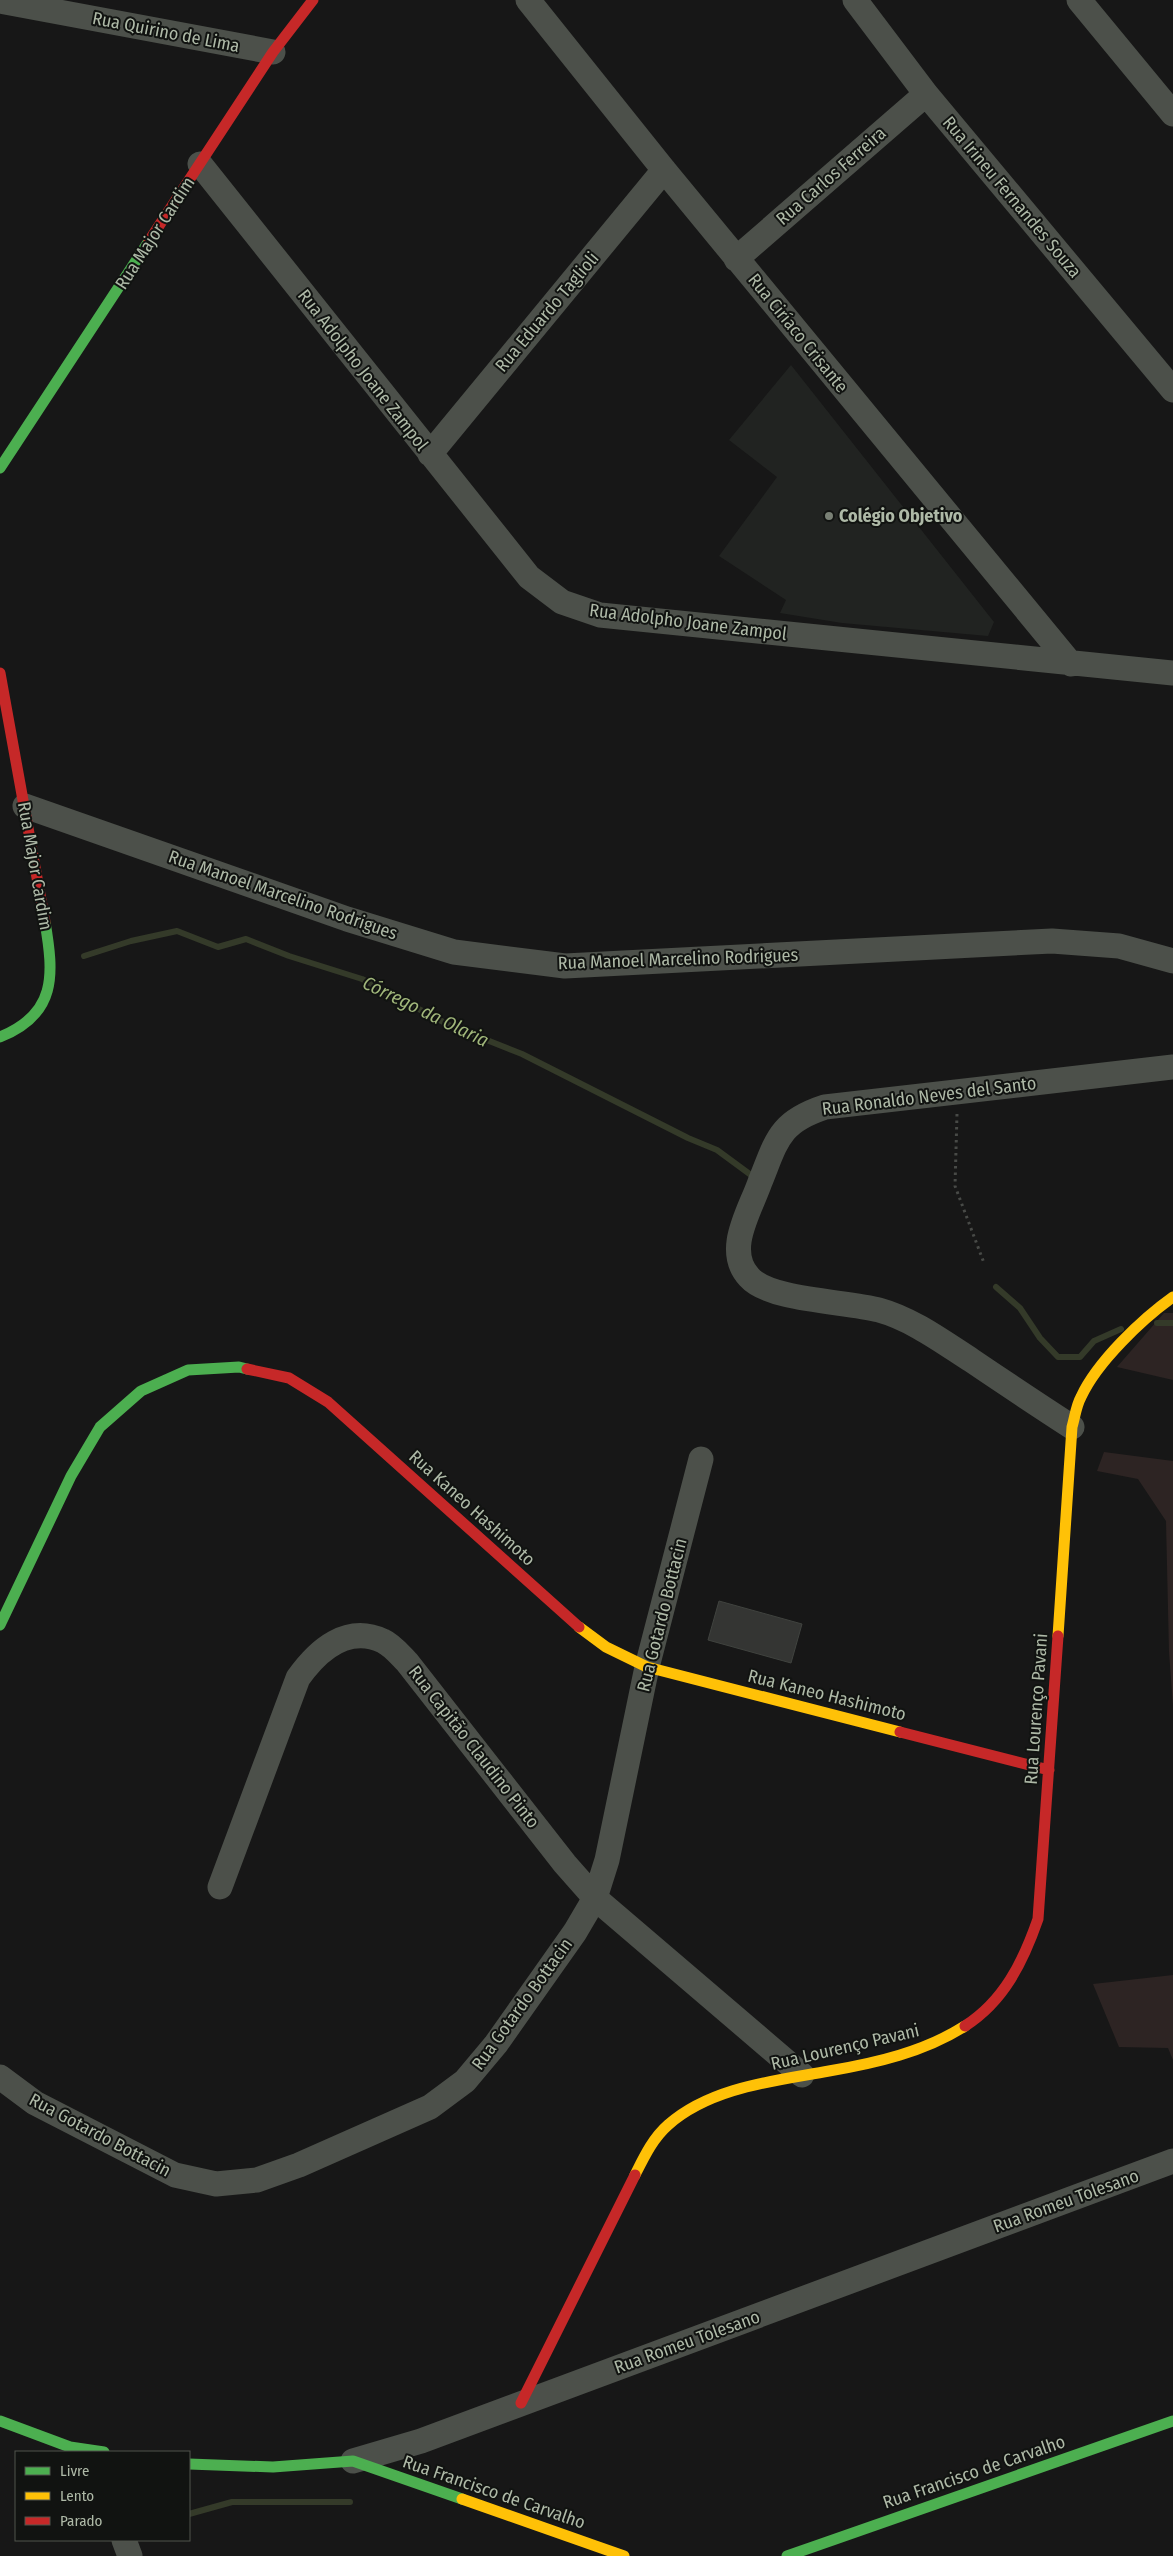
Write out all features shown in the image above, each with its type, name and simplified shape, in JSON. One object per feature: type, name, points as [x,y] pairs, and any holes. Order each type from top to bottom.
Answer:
[{"type":"street","name":"Rua Major Cardim","points":[[0,468],[272,52],[313,0]]},
{"type":"street","name":"Rua Ciríaco Crisante","points":[[528,0],[664,170],[1071,664]]},
{"type":"street","name":"Rua Irineu Fernandes Souza","points":[[855,0],[926,94],[1173,390]]},
{"type":"street","points":[[1079,0],[1173,114]]},
{"type":"street","name":"Rua Quirino de Lima","points":[[1,4],[272,52]]},
{"type":"street","name":"Rua Carlos Ferreira","points":[[736,258],[926,94]]},
{"type":"street","name":"Rua Adolpho Joane Zampol","points":[[200,164],[529,577],[562,602],[600,615],[1173,673]]},
{"type":"street","name":"Rua Eduardo Taglioli","points":[[430,454],[664,170]]},
{"type":"street","name":"Rua Major Cardim","points":[[0,673],[51,956],[52,977],[48,995],[39,1012],[26,1024],[0,1036]]},
{"type":"street","name":"Rua Manoel Marcelino Rodrigues","points":[[25,806],[347,919],[463,953],[564,966],[1052,941],[1119,946],[1173,960]]},
{"type":"street","name":"Rua Ronaldo Neves del Santo","points":[[1072,1427],[928,1332],[880,1310],[768,1290],[749,1278],[739,1261],[737,1242],[776,1141],[788,1126],[803,1114],[825,1107],[1173,1067]]},
{"type":"street","name":"Rua Lourenço Pavani","points":[[521,2404],[648,2150],[668,2124],[692,2108],[728,2091],[907,2054],[936,2044],[965,2026],[997,1999],[1024,1959],[1038,1919],[1072,1427],[1080,1398],[1098,1367],[1160,1306],[1173,1296]]},
{"type":"street","name":"Rua Kaneo Hashimoto","points":[[0,1625],[71,1476],[100,1427],[141,1391],[188,1370],[238,1367],[289,1378],[328,1402],[574,1623],[606,1647],[647,1667],[1049,1770]]},
{"type":"street","name":"Rua Gotardo Bottacin","points":[[0,2077],[35,2103],[174,2175],[216,2184],[257,2180],[299,2165],[430,2107],[465,2081],[502,2036],[575,1932],[595,1898],[606,1860],[647,1667],[701,1459]]},
{"type":"street","name":"Rua Capitão Claudino Pinto","points":[[220,1887],[298,1678],[312,1658],[334,1642],[361,1635],[384,1641],[407,1662],[565,1864],[595,1898],[802,2075]]},
{"type":"street","name":"Rua Romeu Tolesano","points":[[190,2464],[273,2467],[353,2461],[421,2441],[1173,2161]]},
{"type":"street","name":"Rua Francisco de Carvalho","points":[[787,2556],[1173,2421]]},
{"type":"street","points":[[0,2422],[72,2450],[88,2451]]},
{"type":"street","name":"Rua Francisco de Carvalho","points":[[353,2461],[624,2556]]},
{"type":"street","points":[[124,2541],[130,2556]]},
{"type":"path","points":[[958,1091],[956,1186],[984,1263]]},
{"type":"shaded area","name":"Colégio Objetivo","points":[[791,365],[994,622],[988,636],[842,623],[780,613],[786,600],[719,556],[777,477],[729,440]]},
{"type":"shaded area","points":[[1164,1313],[1173,1313],[1173,1380],[1117,1367]]},
{"type":"shaded area","points":[[1104,1452],[1173,1461],[1173,1706],[1169,1652],[1166,1521],[1138,1479],[1097,1471]]},
{"type":"shaded area","points":[[1173,1975],[1173,2060],[1168,2048],[1119,2047],[1093,1984]]},
{"type":"building","points":[[719,1601],[802,1624],[791,1663],[708,1640]]},
{"type":"waterway","name":"Córrego da Olaria","points":[[84,956],[131,941],[177,931],[218,947],[246,939],[289,956],[362,979],[449,1025],[522,1054],[688,1138],[717,1150],[751,1175]]},
{"type":"waterway","name":"Córrego da Olaria","points":[[996,1287],[1020,1308],[1040,1338],[1058,1357],[1080,1357],[1094,1341],[1121,1329]]},
{"type":"waterway","name":"Córrego da Olaria","points":[[1157,1323],[1173,1323]]},
{"type":"waterway","points":[[190,2514],[232,2502],[350,2502]]},
{"type":"traffic: fast","points":[[0,468],[149,241]]},
{"type":"traffic: fast","points":[[0,1037],[19,1028],[32,1017],[42,1004],[50,976],[50,959],[45,922]]},
{"type":"traffic: fast","points":[[0,1625],[71,1476],[100,1427],[141,1391],[188,1370],[239,1367],[247,1369]]},
{"type":"traffic: fast","points":[[0,2421],[70,2447],[97,2451]]},
{"type":"traffic: fast","points":[[787,2556],[1173,2421]]},
{"type":"traffic: fast","points":[[190,2464],[273,2467],[353,2461],[462,2499]]},
{"type":"traffic: slow","points":[[1058,1636],[1072,1427],[1078,1404],[1088,1384],[1121,1342],[1173,1297]]},
{"type":"traffic: slow","points":[[579,1627],[606,1647],[647,1667],[900,1732]]},
{"type":"traffic: slow","points":[[635,2175],[649,2148],[663,2130],[685,2112],[704,2102],[744,2087],[864,2064],[899,2055],[933,2043],[965,2026]]},
{"type":"traffic: slow","points":[[462,2499],[624,2556]]},
{"type":"traffic: jam","points":[[149,241],[273,52],[313,0]]},
{"type":"traffic: jam","points":[[0,673],[45,922]]},
{"type":"traffic: jam","points":[[247,1369],[289,1378],[328,1402],[579,1627]]},
{"type":"traffic: jam","points":[[965,2026],[991,2005],[1010,1979],[1019,1965],[1038,1919],[1058,1636]]},
{"type":"traffic: jam","points":[[900,1732],[1049,1770]]},
{"type":"traffic: jam","points":[[521,2403],[635,2175]]},
{"type":"place","name":"Colégio Objetivo","points":[[829,516]]}]
